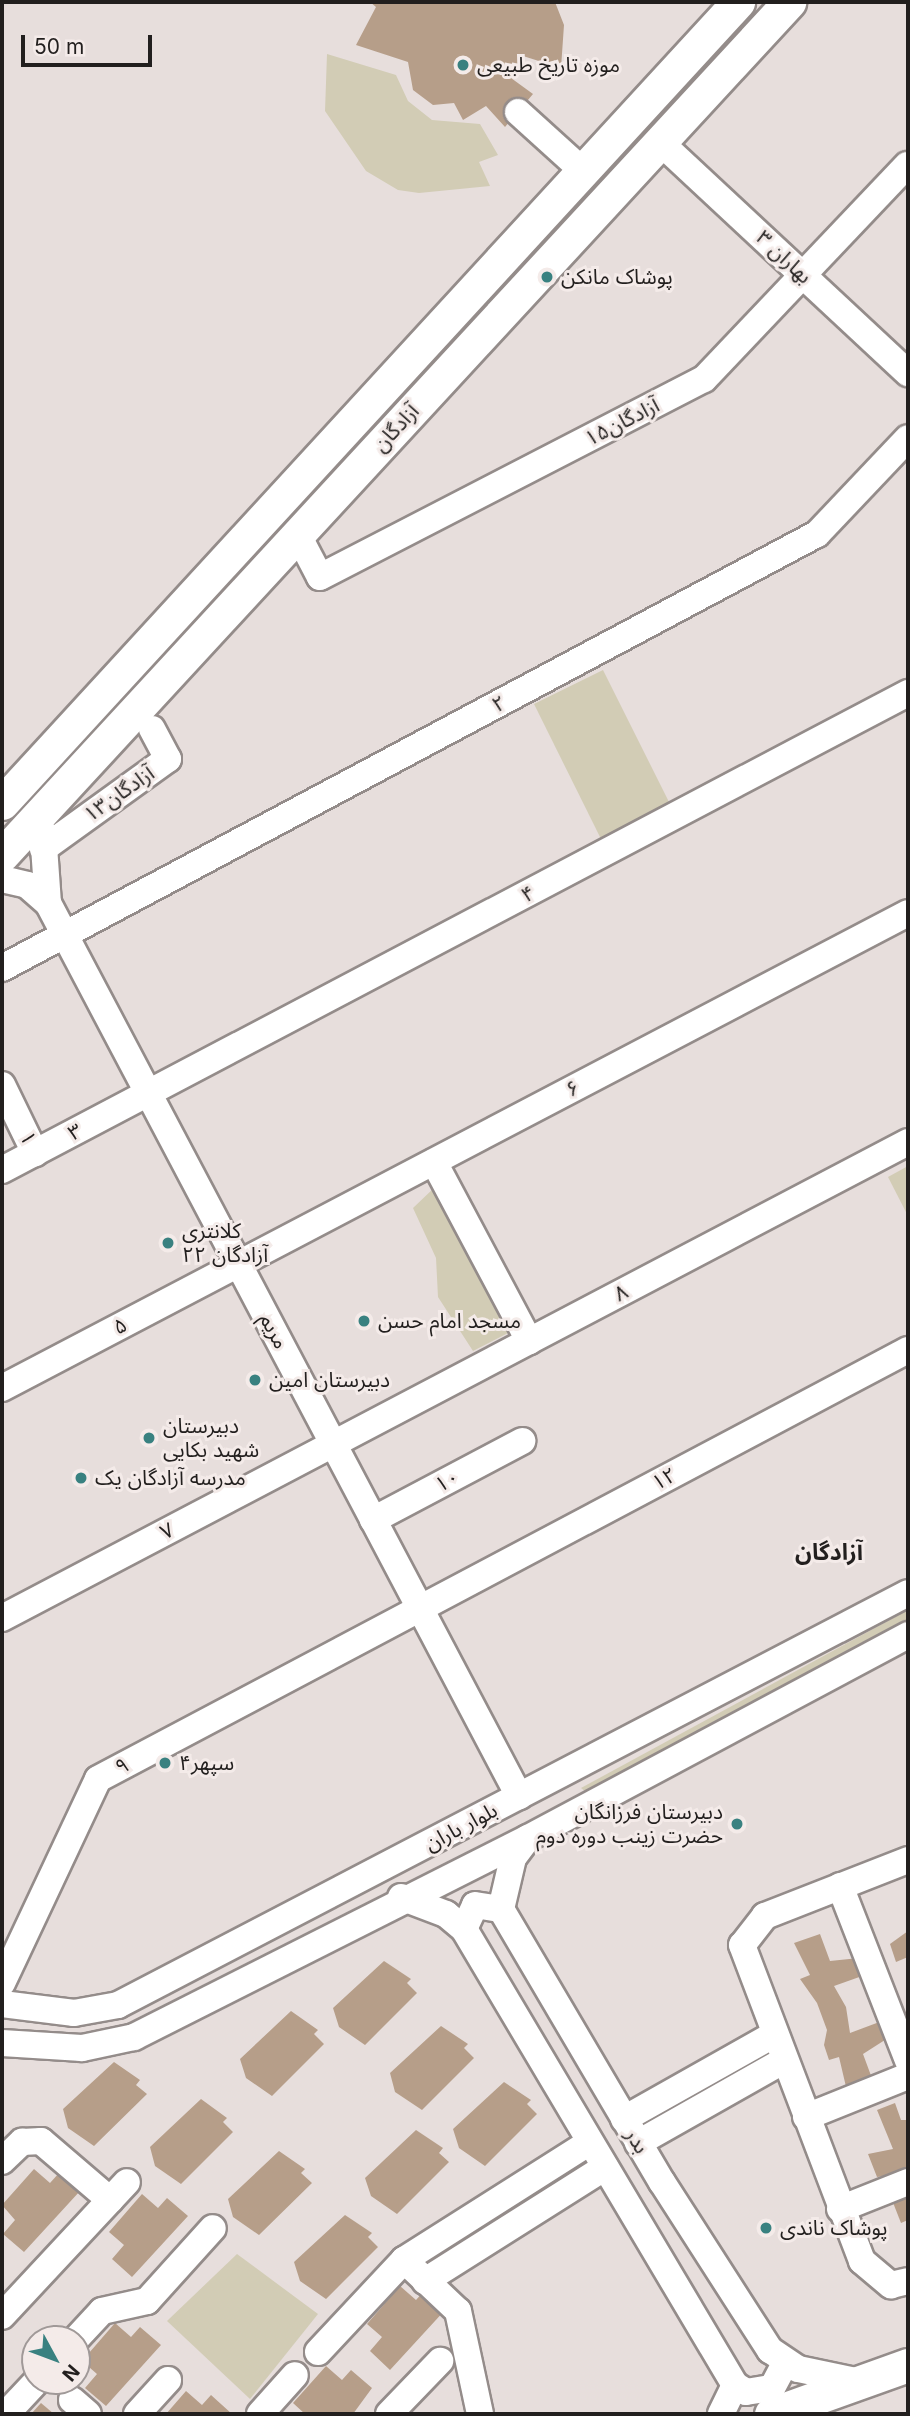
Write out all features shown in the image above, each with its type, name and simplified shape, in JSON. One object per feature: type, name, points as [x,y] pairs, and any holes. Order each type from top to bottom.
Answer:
[{"type":"main road","name":"آزادگان","points":[[2,803],[738,2]]},
{"type":"main road","name":"آزادگان","points":[[2,855],[789,2]]},
{"type":"main road","points":[[391,380],[417,405]]},
{"type":"main road","points":[[771,2414],[908,2365]]},
{"type":"main road","points":[[824,2414],[908,2385]]},
{"type":"street","points":[[518,112],[583,170]]},
{"type":"street","name":"بهاران ۳","points":[[660,142],[908,373]]},
{"type":"street","name":"آزادگان۱۵","points":[[298,535],[320,577],[705,379],[907,165]]},
{"type":"street","name":"۲","points":[[65,936],[817,534],[903,455]]},
{"type":"street","name":"۴","points":[[148,1094],[908,693]]},
{"type":"street","name":"آزادگان۱۳","points":[[43,849],[168,759],[152,729]]},
{"type":"street","points":[[48,903],[43,849],[47,813],[58,794]]},
{"type":"street","points":[[2,879],[27,885],[48,903]]},
{"type":"street","name":"مریم","points":[[48,903],[519,1797]]},
{"type":"street","name":"۶","points":[[238,1264],[908,913]]},
{"type":"street","points":[[2,968],[65,936]]},
{"type":"street","name":"۱","points":[[2,1085],[35,1153]]},
{"type":"street","name":"۳","points":[[2,1170],[148,1094]]},
{"type":"street","name":"۸","points":[[333,1444],[908,1142]]},
{"type":"street","points":[[434,1162],[529,1341]]},
{"type":"street","name":"۵","points":[[2,1388],[238,1264]]},
{"type":"street","name":"۱۲","points":[[419,1608],[908,1350]]},
{"type":"street","name":"۱۰","points":[[373,1520],[522,1441]]},
{"type":"street","name":"۷","points":[[2,1618],[333,1444]]},
{"type":"street","name":"بلوار باران","points":[[2,2004],[74,2013],[118,2005],[908,1593]]},
{"type":"street","name":"۹","points":[[2,1983],[98,1779],[419,1608]]},
{"type":"street","name":"بلوار باران","points":[[2,2043],[82,2048],[134,2037],[401,1897],[528,1838],[908,1635]]},
{"type":"street","points":[[755,1673],[771,1706]]},
{"type":"street","points":[[464,1929],[475,1905],[501,1909],[513,1858],[528,1838]]},
{"type":"street","points":[[908,1860],[765,1916],[742,1945],[783,2062],[840,2209],[873,2275],[891,2285],[908,2281]]},
{"type":"street","points":[[840,1886],[897,2000],[908,2060]]},
{"type":"street","name":"بدر","points":[[401,1897],[446,1914],[464,1929],[734,2385]]},
{"type":"street","name":"بدر","points":[[501,1909],[638,2143],[785,2364]]},
{"type":"street","points":[[624,2119],[773,2035]]},
{"type":"street","points":[[638,2143],[783,2062]]},
{"type":"street","points":[[806,2117],[908,2076]]},
{"type":"street","points":[[686,2084],[697,2110]]},
{"type":"street","points":[[2,2161],[22,2142],[41,2141],[119,2191],[2,2316]]},
{"type":"street","points":[[318,2352],[404,2260],[590,2143]]},
{"type":"street","points":[[560,2162],[573,2188]]},
{"type":"street","points":[[425,2281],[605,2167]]},
{"type":"street","points":[[840,2209],[908,2182]]},
{"type":"street","points":[[89,2325],[102,2311],[147,2301],[213,2228]]},
{"type":"street","points":[[404,2260],[457,2311],[480,2414]]},
{"type":"street","points":[[389,2414],[440,2361]]},
{"type":"street","points":[[720,2414],[734,2385],[746,2392],[772,2388],[785,2364],[860,2382]]},
{"type":"street","points":[[260,2414],[295,2375]]},
{"type":"street","points":[[137,2414],[168,2380]]},
{"type":"street","points":[[6,2414],[24,2395]]},
{"type":"shaded area","points":[[327,54],[396,75],[408,101],[432,120],[480,124],[498,155],[479,162],[490,186],[419,193],[398,190],[366,171],[325,111]]},
{"type":"shaded area","points":[[603,670],[671,806],[602,841],[534,704]]},
{"type":"shaded area","points":[[908,1166],[908,1216],[888,1177]]},
{"type":"shaded area","points":[[435,1187],[510,1332],[473,1351],[438,1297],[436,1258],[413,1208]]},
{"type":"shaded area","points":[[908,1610],[908,1620],[586,1792],[581,1788]]},
{"type":"shaded area","points":[[237,2254],[318,2314],[250,2399],[167,2321]]},
{"type":"building","name":"موزه تاریخ طبیعی","points":[[370,2],[555,2],[564,25],[561,68],[523,56],[511,78],[533,94],[505,127],[486,106],[463,120],[454,103],[433,105],[413,90],[408,62],[356,45],[376,7]]},
{"type":"building","points":[[908,1931],[908,1957],[896,1962],[890,1944]]},
{"type":"building","points":[[820,1934],[830,1961],[859,1958],[865,1975],[834,1986],[846,2007],[850,2033],[882,2021],[888,2038],[863,2054],[873,2081],[847,2091],[839,2057],[829,2060],[824,2045],[827,2030],[817,2003],[800,1979],[810,1975],[794,1943]]},
{"type":"building","points":[[384,1961],[411,1979],[407,1983],[417,1993],[365,2045],[339,2027],[333,2008]]},
{"type":"building","points":[[291,2011],[318,2030],[314,2034],[324,2044],[272,2096],[246,2078],[240,2059]]},
{"type":"building","points":[[441,2026],[468,2044],[464,2048],[474,2058],[422,2110],[395,2092],[390,2073]]},
{"type":"building","points":[[114,2062],[140,2080],[136,2085],[147,2094],[94,2146],[68,2128],[63,2109]]},
{"type":"building","points":[[504,2082],[531,2100],[527,2104],[537,2114],[485,2166],[459,2148],[453,2129]]},
{"type":"building","points":[[201,2099],[227,2118],[223,2122],[233,2132],[181,2184],[155,2166],[150,2147]]},
{"type":"building","points":[[895,2103],[901,2120],[908,2120],[908,2173],[877,2177],[868,2154],[893,2149],[877,2110]]},
{"type":"building","points":[[416,2130],[443,2148],[439,2153],[449,2162],[397,2214],[371,2196],[365,2178]]},
{"type":"building","points":[[279,2151],[305,2169],[301,2173],[312,2183],[259,2235],[233,2217],[228,2199]]},
{"type":"building","points":[[34,2169],[50,2183],[59,2173],[80,2191],[24,2252],[3,2234],[15,2220],[2,2205]]},
{"type":"building","points":[[908,2188],[908,2220],[901,2223],[892,2200]]},
{"type":"building","points":[[142,2194],[158,2208],[167,2198],[188,2216],[132,2277],[112,2259],[124,2245],[109,2232]]},
{"type":"building","points":[[345,2215],[372,2233],[368,2237],[378,2247],[326,2299],[300,2281],[294,2262]]},
{"type":"building","points":[[400,2286],[416,2300],[425,2290],[446,2309],[390,2370],[370,2351],[382,2337],[367,2324]]},
{"type":"building","points":[[115,2323],[131,2337],[140,2327],[161,2345],[106,2406],[91,2393],[91,2381],[97,2374],[91,2369],[91,2351]]},
{"type":"building","points":[[326,2366],[342,2380],[351,2370],[372,2388],[353,2414],[305,2414],[293,2403]]},
{"type":"building","points":[[186,2391],[202,2405],[211,2395],[232,2414],[166,2414]]},
{"type":"building","points":[[41,2403],[54,2414],[31,2414]]},
{"type":"place","name":"موزه تاریخ طبیعی","points":[[463,65]]},
{"type":"place","name":"پوشاک مانکن","points":[[547,277]]},
{"type":"place","name":"کلانتری ۲۲ آزادگان","points":[[168,1243]]},
{"type":"place","name":"مسجد امام حسن","points":[[364,1321]]},
{"type":"place","name":"دبیرستان امین","points":[[255,1380]]},
{"type":"place","name":"دبیرستان شهید بکایی","points":[[149,1438]]},
{"type":"place","name":"مدرسه آزادگان یک","points":[[81,1478]]},
{"type":"place","name":"سپهر۴","points":[[165,1763]]},
{"type":"place","name":"دبیرستان فرزانگان حضرت زینب دوره دوم","points":[[737,1824]]},
{"type":"place","name":"پوشاک ناندی","points":[[766,2228]]},
{"type":"district","name":"آزادگان","points":[[829,1552]]}]
